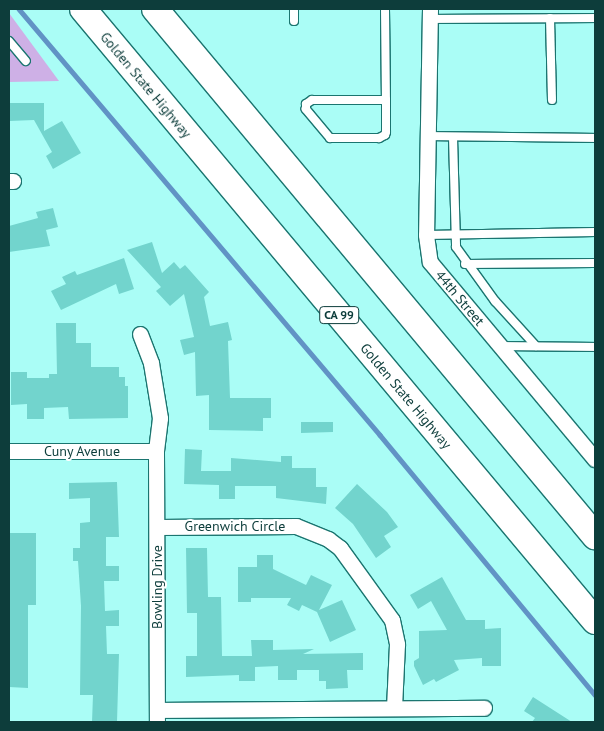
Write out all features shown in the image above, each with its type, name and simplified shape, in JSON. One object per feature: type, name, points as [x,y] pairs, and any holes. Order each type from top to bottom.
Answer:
[{"type":"highway","name":"Golden State Highway","points":[[83,9],[595,621]]},
{"type":"highway","points":[[155,9],[595,536]]},
{"type":"street","name":"44th Street","points":[[430,14],[426,235],[430,262],[595,460]]},
{"type":"street","name":"Bowling Drive","points":[[140,334],[151,363],[159,402],[156,451],[157,716]]},
{"type":"street","name":"Cuny Avenue","points":[[9,451],[156,451]]},
{"type":"street","name":"Greenwich Circle","points":[[157,526],[296,526],[328,538],[340,548],[392,620],[397,644],[394,707]]},
{"type":"street","points":[[157,716],[394,707],[484,708]]},
{"type":"lane","points":[[294,9],[294,21]]},
{"type":"lane","points":[[385,9],[386,100],[385,135],[380,138],[330,138],[306,109],[306,104],[312,100],[386,100]]},
{"type":"lane","points":[[430,14],[595,18]]},
{"type":"lane","points":[[550,18],[552,100]]},
{"type":"lane","points":[[9,41],[26,61]]},
{"type":"lane","points":[[428,136],[595,138]]},
{"type":"lane","points":[[453,137],[454,234],[465,264],[536,346]]},
{"type":"lane","points":[[426,235],[595,232]]},
{"type":"lane","points":[[465,264],[595,263]]},
{"type":"lane","points":[[501,346],[595,347]]},
{"type":"shaded area","points":[[9,13],[59,81],[9,82]]},
{"type":"building","points":[[9,103],[44,103],[44,131],[62,121],[81,153],[53,169],[46,156],[52,152],[34,120],[9,121]]},
{"type":"building","points":[[53,208],[58,227],[46,230],[50,246],[9,252],[9,226],[38,218],[36,212]]},
{"type":"building","points":[[152,242],[162,273],[174,262],[180,269],[185,265],[209,292],[204,297],[210,326],[228,322],[232,340],[228,341],[230,398],[271,398],[271,418],[263,418],[263,431],[209,430],[209,395],[196,396],[195,352],[184,355],[180,340],[194,337],[184,294],[170,306],[156,291],[161,287],[127,250]]},
{"type":"building","points":[[124,258],[134,289],[119,294],[116,284],[61,310],[51,291],[66,284],[62,277],[75,271],[77,275]]},
{"type":"building","points":[[56,323],[76,323],[76,343],[91,343],[91,367],[119,367],[119,377],[125,377],[125,386],[128,386],[128,418],[69,419],[68,407],[44,408],[44,419],[27,419],[27,404],[11,405],[11,372],[27,372],[27,378],[49,378],[49,374],[57,374]]},
{"type":"building","points":[[301,422],[333,422],[333,432],[301,433]]},
{"type":"building","points":[[185,449],[202,450],[201,471],[231,471],[231,458],[281,462],[281,456],[292,456],[292,468],[316,468],[316,487],[327,487],[326,504],[276,498],[276,486],[235,486],[235,499],[219,499],[219,485],[184,484]]},
{"type":"building","points":[[117,482],[119,537],[106,537],[106,566],[119,566],[119,581],[104,581],[105,611],[119,610],[119,626],[106,626],[107,654],[119,654],[117,722],[92,722],[93,695],[80,695],[81,606],[78,561],[73,561],[73,548],[80,548],[80,523],[90,522],[90,498],[69,499],[69,483]]},
{"type":"building","points":[[357,484],[387,512],[398,527],[384,536],[391,547],[376,558],[353,524],[335,508]]},
{"type":"building","points":[[9,533],[36,533],[36,605],[28,605],[28,688],[9,687]]},
{"type":"building","points":[[186,548],[207,548],[208,597],[221,597],[222,656],[252,656],[251,640],[273,640],[273,650],[314,649],[303,654],[363,653],[363,670],[347,670],[348,688],[326,689],[326,681],[319,681],[319,670],[297,670],[297,680],[278,680],[278,666],[255,667],[255,681],[239,681],[239,675],[186,677],[186,656],[197,656],[197,613],[187,613]]},
{"type":"building","points":[[257,555],[273,555],[273,569],[306,585],[311,575],[332,585],[319,610],[342,600],[356,630],[330,642],[317,612],[302,605],[299,611],[287,605],[291,598],[251,598],[251,602],[238,602],[238,567],[257,567]]},
{"type":"building","points":[[442,577],[466,620],[485,620],[485,629],[501,628],[501,666],[482,666],[482,658],[454,660],[459,670],[436,682],[434,679],[423,685],[414,666],[414,661],[419,658],[419,631],[447,630],[431,601],[418,609],[410,595]]},
{"type":"building","points":[[533,697],[572,722],[532,722],[535,718],[524,711]]},
{"type":"waterway","points":[[19,9],[380,435],[595,695]]}]
